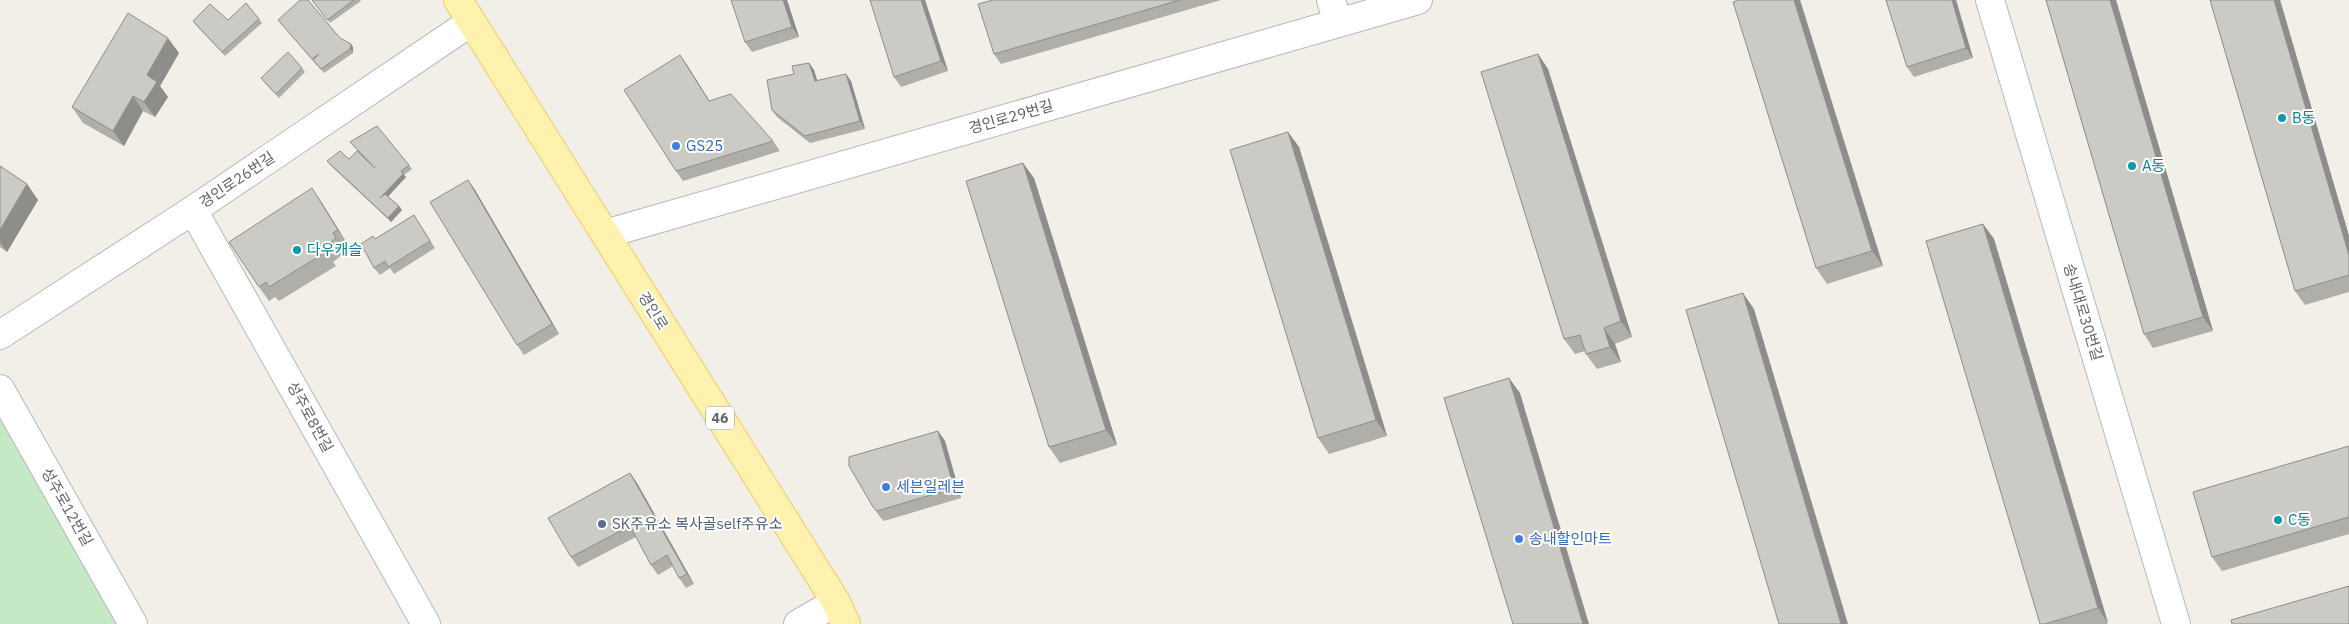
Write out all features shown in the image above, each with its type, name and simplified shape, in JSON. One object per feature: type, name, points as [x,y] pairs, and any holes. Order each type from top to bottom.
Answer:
[{"type":"main road","name":"경인로","points":[[465,11],[841,613]]},
{"type":"street","name":"경인로29번길","points":[[605,234],[1335,12],[1418,0]]},
{"type":"street","name":"송내대로30번길","points":[[1990,0],[2176,624]]},
{"type":"street","name":"경인로26번길","points":[[0,334],[193,210],[465,11]]},
{"type":"street","name":"성주로8번길","points":[[193,210],[426,624]]},
{"type":"street","name":"성주로12번길","points":[[0,389],[133,624]]},
{"type":"street","points":[[798,624],[841,613]]},
{"type":"green space","points":[[0,408],[123,624],[0,624]]},
{"type":"building","points":[[300,0],[308,0],[340,38],[351,44],[350,49],[321,69],[313,60],[319,54],[312,59],[278,20]]},
{"type":"building","points":[[312,0],[354,0],[327,20]]},
{"type":"building","points":[[731,0],[783,0],[792,27],[745,42]]},
{"type":"building","points":[[870,0],[921,0],[941,61],[894,77]]},
{"type":"building","points":[[993,0],[1180,0],[994,54],[978,4]]},
{"type":"building","points":[[1738,0],[1794,0],[1872,251],[1816,268],[1733,2]]},
{"type":"building","points":[[1886,0],[1952,0],[1966,48],[1907,67]]},
{"type":"building","name":"A동","points":[[2046,0],[2110,0],[2203,317],[2144,334]]},
{"type":"building","name":"B동","points":[[2210,0],[2274,0],[2349,255],[2349,275],[2295,291]]},
{"type":"building","points":[[246,3],[259,19],[222,52],[193,21],[210,4],[228,20]]},
{"type":"building","points":[[128,13],[168,38],[147,75],[157,82],[144,102],[133,96],[113,131],[72,107]]},
{"type":"building","points":[[288,52],[302,68],[276,94],[261,78]]},
{"type":"building","points":[[1538,54],[1621,321],[1604,328],[1610,347],[1586,354],[1580,335],[1564,339],[1481,72]]},
{"type":"building","points":[[680,55],[709,101],[731,94],[773,141],[676,171],[624,90]]},
{"type":"building","points":[[809,63],[815,81],[846,74],[860,121],[805,136],[772,110],[767,80],[794,74],[792,66]]},
{"type":"building","points":[[377,126],[409,165],[401,171],[403,174],[380,198],[385,194],[399,206],[388,218],[327,161],[340,151],[349,159],[357,151],[375,168],[350,142]]},
{"type":"building","points":[[1288,132],[1376,420],[1318,438],[1230,150]]},
{"type":"building","points":[[1023,163],[1106,430],[1049,447],[966,181]]},
{"type":"building","points":[[0,166],[27,184],[0,230]]},
{"type":"building","points":[[468,180],[552,324],[517,345],[430,202]]},
{"type":"building","name":"다우캐슬","points":[[312,188],[338,230],[333,233],[336,238],[323,248],[326,252],[269,287],[266,282],[259,287],[229,242]]},
{"type":"building","points":[[414,215],[430,241],[388,267],[385,261],[374,268],[361,244],[373,236],[375,239]]},
{"type":"building","points":[[1983,224],[2098,608],[2045,624],[2040,624],[1926,241]]},
{"type":"building","points":[[1743,293],[1841,624],[1779,624],[1686,310]]},
{"type":"building","points":[[1509,378],[1583,624],[1513,624],[1444,398]]},
{"type":"building","points":[[938,431],[954,488],[877,511],[849,466],[849,457]]},
{"type":"building","name":"C동","points":[[2349,446],[2349,517],[2212,557],[2193,492]]},
{"type":"building","points":[[630,473],[687,574],[679,578],[667,555],[651,565],[630,526],[571,557],[548,518]]},
{"type":"building","points":[[2349,586],[2349,624],[2232,624],[2231,620]]},
{"type":"place","name":"B동","points":[[2282,118]]},
{"type":"place","name":"GS25","points":[[676,146]]},
{"type":"place","name":"A동","points":[[2132,166]]},
{"type":"place","name":"다우캐슬","points":[[297,250]]},
{"type":"place","name":"세븐일레븐","points":[[886,487]]},
{"type":"place","name":"C동","points":[[2278,520]]},
{"type":"place","name":"SK주유소 복사골self주유소","points":[[602,524]]},
{"type":"place","name":"송내할인마트","points":[[1519,539]]}]
